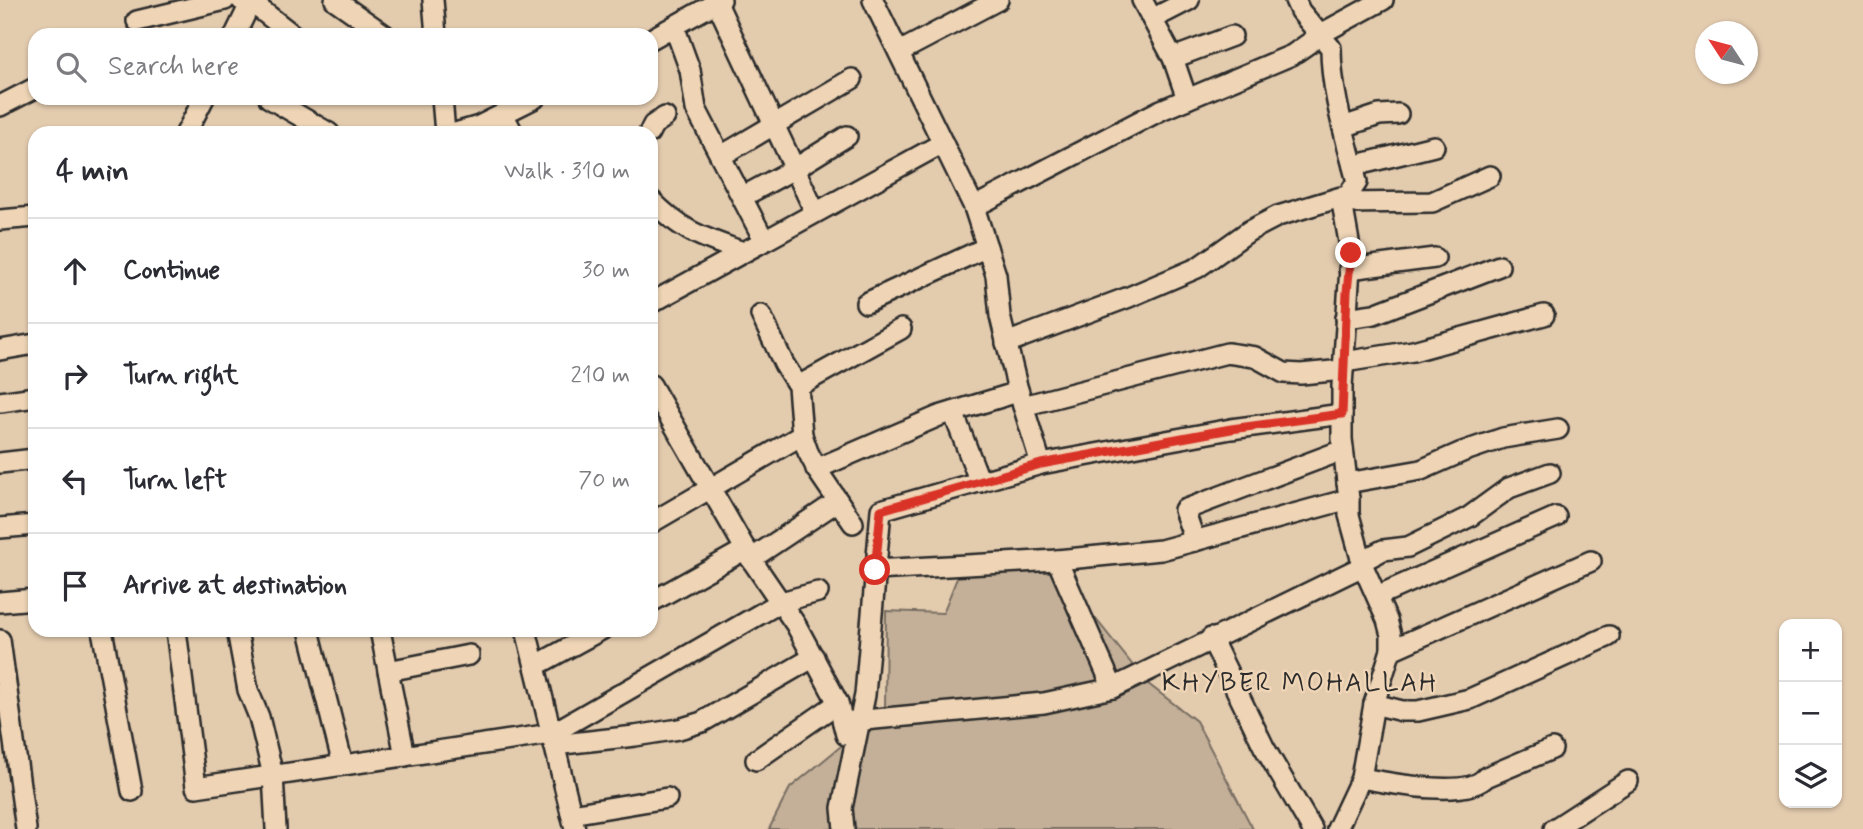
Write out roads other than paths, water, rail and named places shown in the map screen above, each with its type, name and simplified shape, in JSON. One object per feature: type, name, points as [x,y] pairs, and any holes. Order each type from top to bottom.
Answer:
[{"type":"street","points":[[137,21],[225,0]]},
{"type":"street","points":[[335,0],[375,28]]},
{"type":"street","points":[[433,0],[435,28]]},
{"type":"street","points":[[873,0],[974,207],[996,275],[1006,342],[1041,464]]},
{"type":"street","points":[[899,52],[998,0]]},
{"type":"street","points":[[1142,0],[1173,58],[1187,99]]},
{"type":"street","points":[[1152,19],[1189,0]]},
{"type":"street","points":[[1295,0],[1300,11],[1331,48],[1331,66],[1357,181],[1343,203]]},
{"type":"street","points":[[974,207],[1161,110],[1292,55],[1320,35],[1384,0]]},
{"type":"street","points":[[238,28],[248,1],[284,28]]},
{"type":"street","points":[[658,35],[719,1],[814,212]]},
{"type":"street","points":[[674,26],[690,70],[696,109],[764,240]]},
{"type":"street","points":[[1173,58],[1232,36]]},
{"type":"street","points":[[721,156],[852,79]]},
{"type":"street","points":[[0,106],[28,92]]},
{"type":"street","points":[[189,126],[196,105]]},
{"type":"street","points":[[281,105],[317,126]]},
{"type":"street","points":[[443,105],[444,126]]},
{"type":"street","points":[[479,126],[521,105]]},
{"type":"street","points":[[503,114],[509,126]]},
{"type":"street","points":[[1343,127],[1380,115],[1398,114]]},
{"type":"street","points":[[652,126],[665,117]]},
{"type":"street","points":[[742,197],[847,136]]},
{"type":"street","points":[[658,299],[943,143]]},
{"type":"street","points":[[1353,166],[1434,146]]},
{"type":"street","points":[[1343,203],[1432,202],[1490,176]]},
{"type":"street","points":[[1006,342],[1129,297],[1197,268],[1249,231],[1278,216],[1341,197],[1351,253],[1342,414],[1349,515],[1363,563],[1387,620],[1391,650],[1374,704],[1362,778],[1337,829]]},
{"type":"street","points":[[658,207],[688,231],[743,252]]},
{"type":"street","points":[[0,220],[28,218]]},
{"type":"street","points":[[866,303],[986,247]]},
{"type":"street","points":[[1349,270],[1435,258]]},
{"type":"street","points":[[1346,318],[1374,314],[1499,265]]},
{"type":"street","points":[[761,315],[784,365],[798,386],[802,435],[816,469],[853,523]]},
{"type":"street","points":[[816,469],[953,412],[1227,353],[1255,357],[1284,373],[1301,374],[1413,351],[1544,315]]},
{"type":"street","points":[[798,386],[901,329]]},
{"type":"street","points":[[0,350],[28,345]]},
{"type":"street","points":[[658,397],[748,554],[781,602],[851,721]]},
{"type":"street","points":[[0,402],[28,398]]},
{"type":"street","points":[[953,412],[980,482]]},
{"type":"street","points":[[844,829],[842,808],[852,756],[851,721],[865,695],[881,510],[1041,464],[1231,429],[1342,414]]},
{"type":"street","points":[[875,570],[1056,560],[1161,550],[1421,470],[1503,438],[1558,429]]},
{"type":"street","points":[[658,519],[802,435]]},
{"type":"street","points":[[1195,541],[1184,510],[1343,450]]},
{"type":"street","points":[[0,463],[28,460]]},
{"type":"street","points":[[851,721],[1044,703],[1113,688],[1363,563],[1383,550],[1408,547],[1469,517],[1509,488],[1550,472]]},
{"type":"street","points":[[658,599],[748,554],[838,501]]},
{"type":"street","points":[[1377,596],[1556,517]]},
{"type":"street","points":[[0,528],[28,526]]},
{"type":"street","points":[[1056,560],[1113,688]]},
{"type":"street","points":[[1391,650],[1591,561]]},
{"type":"street","points":[[552,739],[781,602],[818,592]]},
{"type":"street","points":[[0,602],[28,600]]},
{"type":"street","points":[[1374,704],[1402,711],[1418,711],[1470,699],[1609,636]]},
{"type":"street","points":[[103,637],[132,791]]},
{"type":"street","points":[[177,637],[196,787],[405,756],[552,739],[646,734],[679,729],[702,722],[814,657]]},
{"type":"street","points":[[238,637],[248,690],[259,717],[273,775],[276,829]]},
{"type":"street","points":[[311,637],[343,765]]},
{"type":"street","points":[[381,637],[405,756]]},
{"type":"street","points":[[528,637],[573,822],[667,798]]},
{"type":"street","points":[[535,666],[588,637]]},
{"type":"street","points":[[1211,638],[1264,747],[1312,829]]},
{"type":"street","points":[[0,640],[26,829]]},
{"type":"street","points":[[388,671],[469,655]]},
{"type":"street","points":[[757,760],[838,703]]},
{"type":"street","points":[[1362,778],[1426,789],[1466,786],[1483,781],[1486,777],[1552,749]]},
{"type":"street","points":[[1554,829],[1628,781]]},
{"type":"district","name":"KHYBER MOHALLAH","points":[[1300,682]]}]
